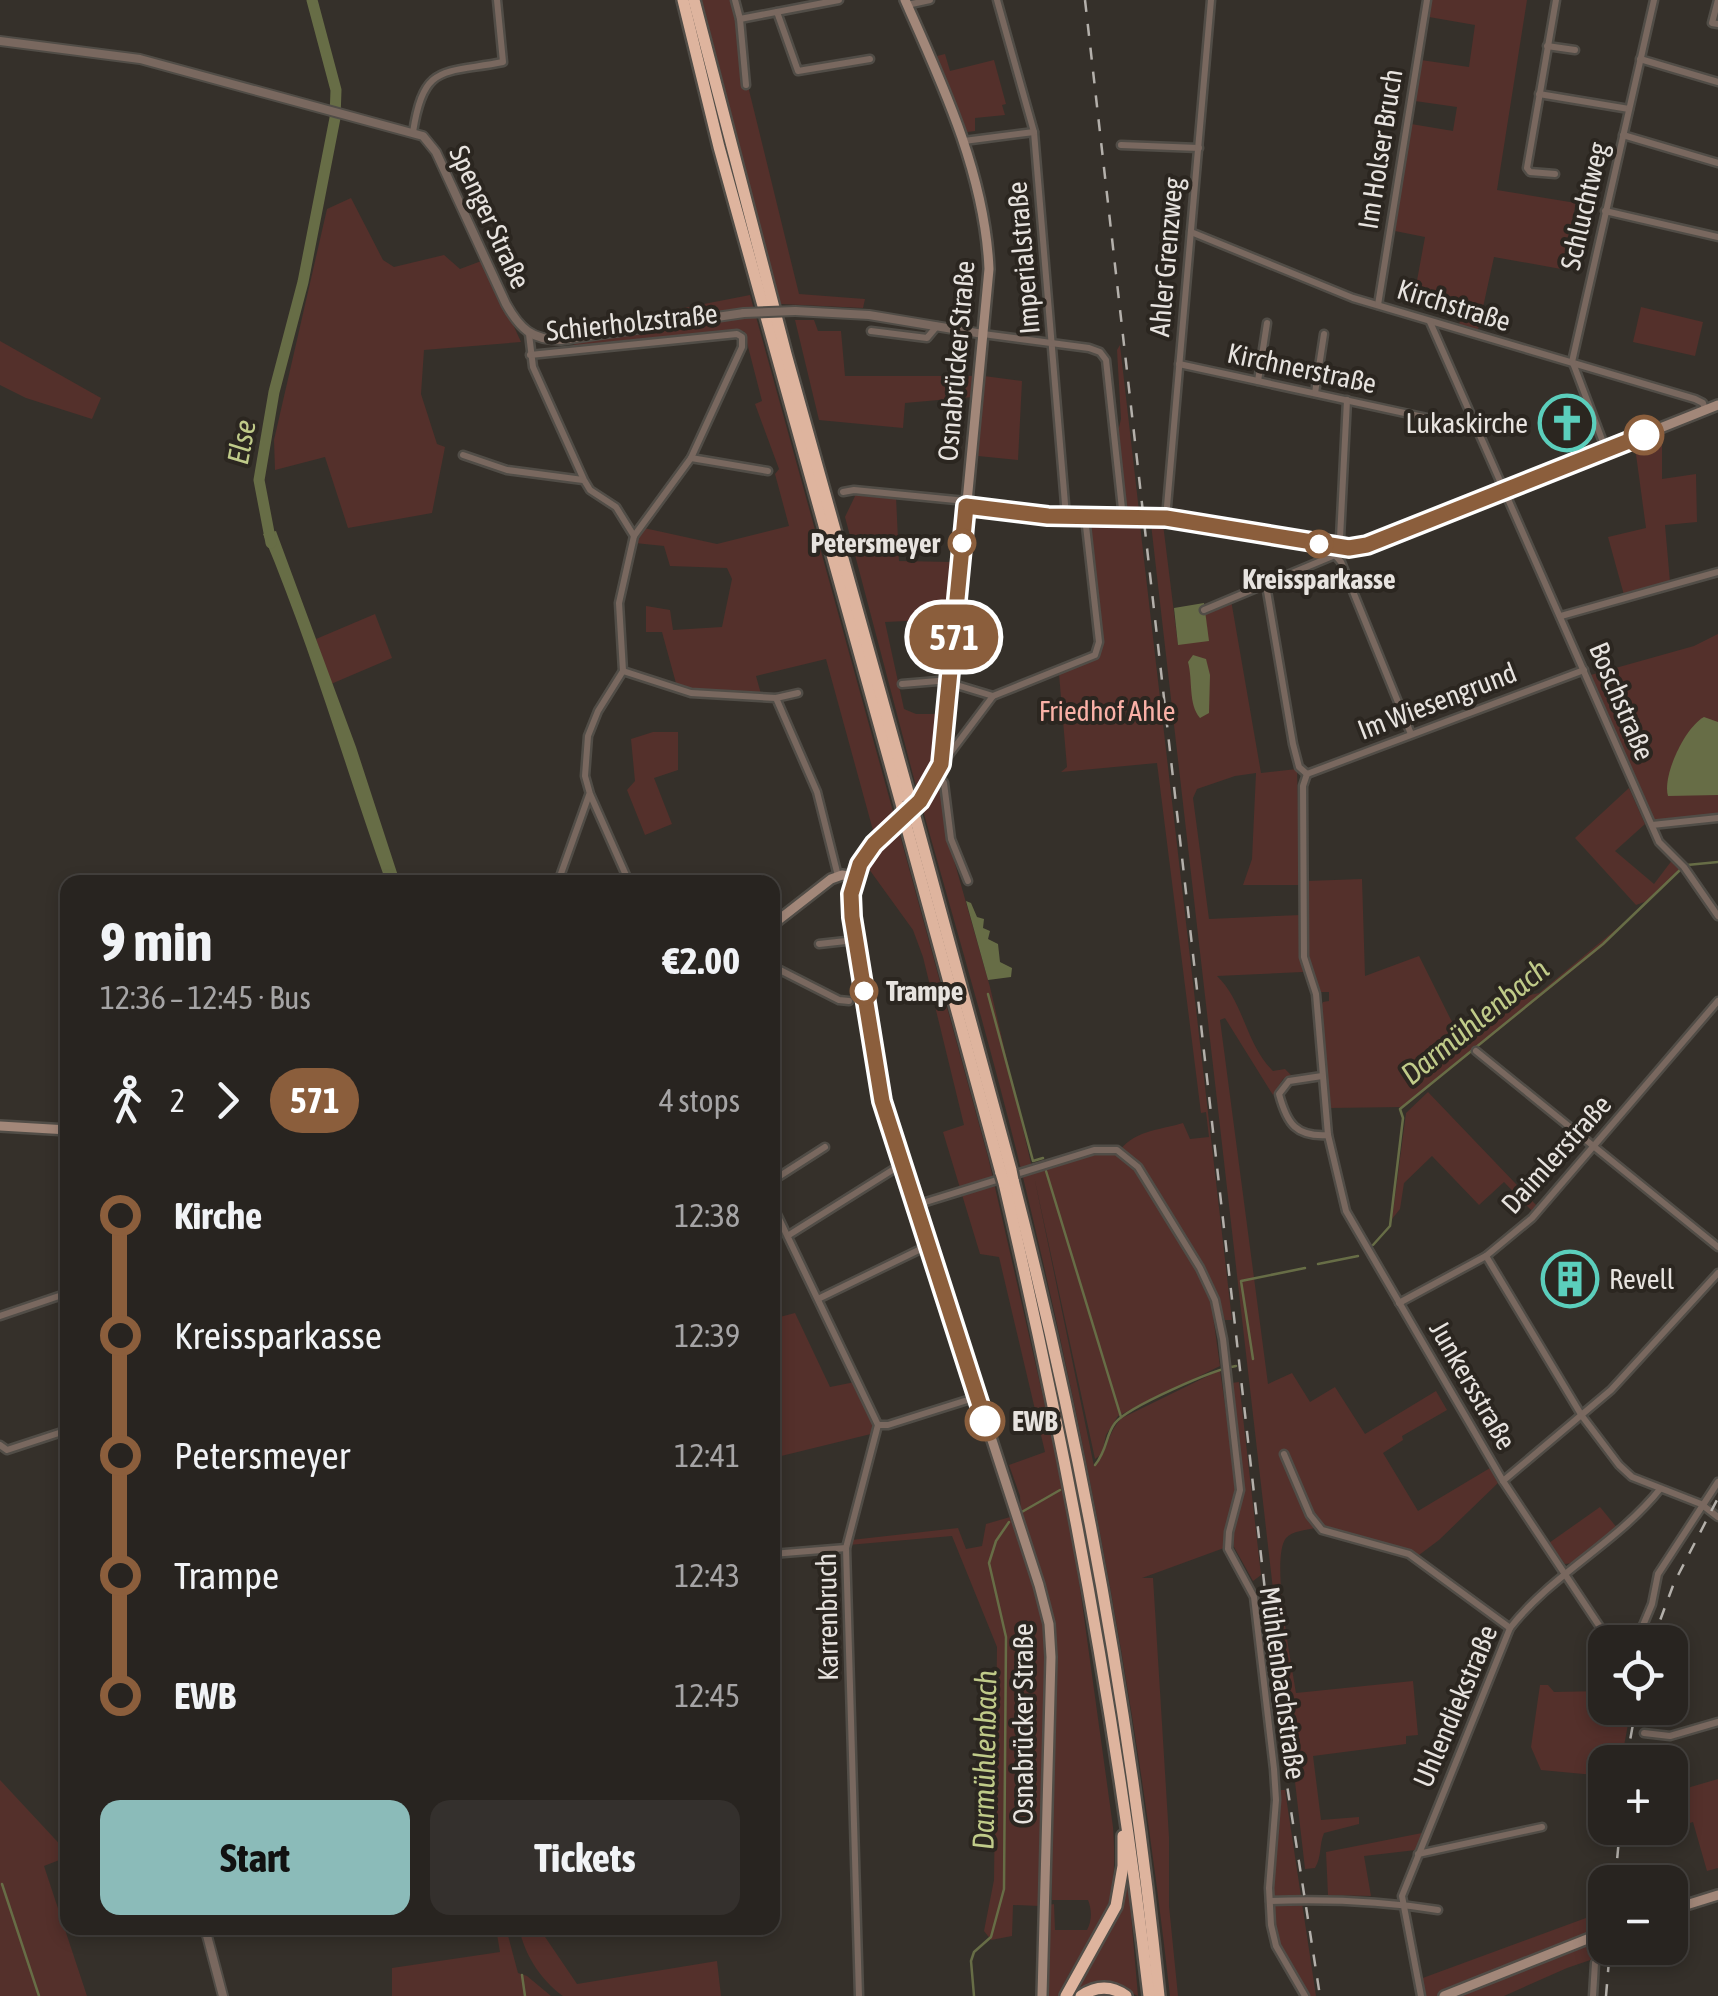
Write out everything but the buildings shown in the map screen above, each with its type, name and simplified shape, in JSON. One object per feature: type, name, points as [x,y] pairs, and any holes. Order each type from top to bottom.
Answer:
[{"type":"highway","points":[[682,0],[718,147],[908,810]]},
{"type":"highway","points":[[694,0],[1064,1399],[1104,1602],[1131,1772],[1159,1996]]},
{"type":"highway","points":[[1007,1177],[1087,1569],[1124,1797],[1149,1996]]},
{"type":"highway","points":[[1066,1996],[1116,1906],[1123,1866],[1124,1797]]},
{"type":"highway","points":[[1081,1996],[1098,1988],[1109,1988],[1126,1996]]},
{"type":"main road","name":"Osnabrücker Straße","points":[[906,3],[964,141],[988,252],[983,334],[943,756],[920,801],[874,844],[855,877],[851,894],[880,1089],[1039,1585],[1050,1636],[1042,1996]]},
{"type":"main road","points":[[966,504],[1066,516],[1166,518],[1336,551],[1367,545],[1718,405]]},
{"type":"main road","points":[[780,919],[838,876],[855,877]]},
{"type":"main road","points":[[0,1126],[60,1130]]},
{"type":"main road","points":[[1688,1904],[1718,1895]]},
{"type":"main road","points":[[1444,1996],[1588,1939]]},
{"type":"street","points":[[413,132],[418,100],[427,83],[451,72],[504,62],[497,0]]},
{"type":"street","points":[[735,0],[746,85]]},
{"type":"street","points":[[740,19],[839,0]]},
{"type":"street","points":[[906,3],[930,0]]},
{"type":"street","name":"Imperialstraße","points":[[996,0],[1034,132],[1066,516]]},
{"type":"street","name":"Ahler Grenzweg","points":[[1166,518],[1210,0]]},
{"type":"street","name":"Im Holser Bruch","points":[[1378,305],[1427,0]]},
{"type":"street","points":[[1555,174],[1530,172],[1526,168],[1556,0]]},
{"type":"street","name":"Schluchtweg","points":[[1572,362],[1654,0]]},
{"type":"street","points":[[1718,0],[1712,23],[1718,24]]},
{"type":"street","points":[[777,12],[798,71],[870,59]]},
{"type":"street","name":"Spenger Straße","points":[[0,41],[128,56],[422,136],[433,147],[506,304],[528,334]]},
{"type":"street","points":[[1547,46],[1574,50]]},
{"type":"street","points":[[1640,59],[1718,82]]},
{"type":"street","points":[[1540,94],[1629,109]]},
{"type":"street","points":[[964,141],[1034,132]]},
{"type":"street","points":[[1623,135],[1718,162]]},
{"type":"street","points":[[1121,144],[1199,148]]},
{"type":"street","points":[[1605,211],[1718,238]]},
{"type":"street","name":"Kirchstraße","points":[[1191,232],[1331,290],[1695,399],[1705,410]]},
{"type":"street","points":[[634,536],[616,506],[590,490],[584,480],[530,355],[528,334],[561,340],[744,313],[795,311],[870,316],[1094,349],[1106,360],[1123,518]]},
{"type":"street","name":"Boschstraße","points":[[1430,322],[1660,842],[1684,867],[1718,916]]},
{"type":"street","points":[[1258,381],[1267,323]]},
{"type":"street","points":[[871,331],[927,338],[937,326]]},
{"type":"street","name":"Schierholzstraße","points":[[530,355],[737,334],[742,337],[742,347],[691,458],[634,536],[619,603],[623,672]]},
{"type":"street","points":[[1314,393],[1324,334]]},
{"type":"street","points":[[1572,362],[1606,450]]},
{"type":"street","name":"Kirchnerstraße","points":[[1179,364],[1460,425],[1475,423]]},
{"type":"street","points":[[1347,400],[1336,551],[1412,734]]},
{"type":"street","points":[[463,456],[507,470],[584,480]]},
{"type":"street","points":[[691,458],[768,471]]},
{"type":"street","points":[[843,492],[854,490],[966,504]]},
{"type":"street","points":[[943,756],[948,756],[994,696],[1095,655],[1099,642],[1084,517]]},
{"type":"street","points":[[1204,610],[1336,551]]},
{"type":"street","points":[[1561,616],[1718,572]]},
{"type":"street","name":"Junkersstraße","points":[[1266,585],[1293,744],[1299,767],[1307,774],[1303,786],[1304,957],[1316,994],[1328,1135],[1346,1211],[1503,1480],[1599,1625]]},
{"type":"street","name":"Im Wiesengrund","points":[[1307,774],[1584,670]]},
{"type":"street","points":[[626,875],[590,794],[586,776],[588,736],[598,711],[623,672],[691,693],[776,698],[798,693]]},
{"type":"street","points":[[902,684],[950,682],[994,696]]},
{"type":"street","points":[[776,698],[817,792],[838,876]]},
{"type":"street","points":[[937,773],[944,784],[951,839],[968,881]]},
{"type":"street","points":[[561,875],[590,794]]},
{"type":"street","points":[[1652,825],[1670,820],[1718,818]]},
{"type":"street","points":[[819,944],[855,940]]},
{"type":"street","points":[[780,970],[839,1000],[849,1000]]},
{"type":"street","name":"Daimlerstraße","points":[[1399,1303],[1486,1256],[1532,1218],[1718,1001]]},
{"type":"street","points":[[1476,1052],[1718,1247]]},
{"type":"street","points":[[1322,1076],[1288,1081],[1279,1094],[1299,1133],[1328,1135]]},
{"type":"street","points":[[780,1176],[825,1148]]},
{"type":"street","name":"Mühlenbachstraße","points":[[916,1205],[1094,1150],[1118,1150],[1138,1166],[1200,1268],[1214,1300],[1226,1366],[1240,1490],[1228,1550],[1254,1597],[1274,1769],[1270,1901],[1276,1946],[1305,1996]]},
{"type":"street","points":[[788,1235],[902,1164]]},
{"type":"street","points":[[780,1225],[878,1425],[978,1397]]},
{"type":"street","points":[[818,1299],[928,1245]]},
{"type":"street","points":[[1486,1256],[1582,1416],[1632,1477],[1702,1504],[1718,1517]]},
{"type":"street","points":[[1503,1480],[1612,1390],[1718,1274]]},
{"type":"street","points":[[0,1316],[60,1296]]},
{"type":"street","name":"Karrenbruch","points":[[858,1996],[846,1548],[878,1425]]},
{"type":"street","points":[[0,1445],[6,1450],[60,1433]]},
{"type":"street","points":[[1284,1454],[1310,1516],[1322,1530],[1410,1554],[1510,1628]]},
{"type":"street","points":[[1643,1625],[1658,1574],[1718,1482]]},
{"type":"street","name":"Uhlendiekstraße","points":[[1421,1996],[1402,1904],[1416,1854],[1510,1628],[1529,1603],[1640,1514],[1660,1490]]},
{"type":"street","points":[[780,1553],[846,1548]]},
{"type":"street","points":[[1644,1733],[1670,1736],[1718,1722]]},
{"type":"street","points":[[1416,1854],[1542,1828]]},
{"type":"street","points":[[1270,1901],[1327,1899],[1438,1910]]},
{"type":"street","points":[[207,1935],[223,1996]]},
{"type":"street","points":[[1593,1996],[1595,1965]]},
{"type":"green space","points":[[702,0],[731,0],[737,20],[743,86],[748,86],[799,294],[865,299],[863,308],[780,304]]},
{"type":"green space","points":[[1431,0],[1527,0],[1497,190],[1576,203],[1561,269],[1494,257],[1478,330],[1459,325],[1465,301],[1416,286],[1425,237],[1395,231],[1411,124],[1453,131],[1457,107],[1415,101],[1421,60],[1469,67],[1475,25],[1429,17]]},
{"type":"green space","points":[[945,54],[950,71],[994,60],[1006,104],[1002,105],[1005,115],[975,118],[975,131],[967,132],[937,56]]},
{"type":"green space","points":[[351,198],[383,260],[394,267],[444,255],[460,269],[484,260],[521,342],[424,350],[421,394],[437,444],[445,447],[432,513],[348,528],[325,457],[275,470],[274,440],[327,209]]},
{"type":"green space","points":[[750,295],[894,815],[874,834],[826,659],[756,676],[761,694],[677,687],[662,632],[646,632],[646,606],[670,610],[673,630],[722,627],[732,579],[727,568],[670,566],[664,546],[635,543],[644,528],[717,544],[789,526],[775,474],[779,469],[755,404],[762,401],[744,331],[575,348],[574,343],[594,340],[591,326]]},
{"type":"green space","points":[[1641,307],[1703,322],[1695,356],[1633,342]]},
{"type":"green space","points":[[795,320],[814,320],[818,331],[841,331],[845,376],[974,376],[972,397],[905,403],[903,428],[819,420]]},
{"type":"green space","points":[[0,341],[101,398],[92,419],[26,398],[0,385]]},
{"type":"green space","points":[[1120,345],[1139,511],[1127,512],[1117,436],[1121,419],[1117,350]]},
{"type":"green space","points":[[984,376],[1022,381],[1018,460],[978,456]]},
{"type":"green space","points":[[1662,435],[1662,479],[1696,474],[1697,522],[1665,525],[1670,582],[1624,595],[1608,537],[1646,528],[1635,447]]},
{"type":"green space","points":[[856,494],[896,497],[899,561],[953,562],[948,619],[885,622],[904,709],[916,714],[940,714],[937,756],[917,790],[845,517]]},
{"type":"green space","name":"Friedhof Ahle","points":[[1087,524],[1140,525],[1232,1320],[1225,1320],[1218,1299],[1213,1316],[1220,1366],[1118,1416],[1106,1435],[1102,1454],[1095,1459],[1034,1176],[1094,1466],[1102,1455],[1113,1429],[1122,1418],[1220,1370],[1237,1490],[1224,1548],[1142,1578],[1153,1578],[1169,1837],[1169,1906],[1178,1996],[1170,1996],[1130,1702],[1075,1409],[1007,1112],[922,807],[939,779],[948,839],[990,987],[1033,1172],[1093,1153],[1118,1154],[1138,1136],[1183,1123],[1190,1139],[1209,1137],[1206,1112],[1201,1113],[1157,763],[1061,772],[1067,767],[1059,674],[1098,658],[1101,647]]},
{"type":"green space","points":[[1151,524],[1163,524],[1178,645],[1205,611],[1231,600],[1261,773],[1297,769],[1300,885],[1243,885],[1252,859],[1256,773],[1197,789],[1193,798],[1209,919],[1301,915],[1303,972],[1217,976],[1233,998],[1264,1061],[1273,1071],[1285,1069],[1291,1075],[1283,1079],[1273,1095],[1225,1018],[1220,1020],[1268,1384],[1292,1373],[1310,1402],[1335,1387],[1365,1434],[1436,1391],[1447,1410],[1402,1436],[1403,1440],[1383,1453],[1418,1511],[1490,1468],[1498,1483],[1419,1555],[1344,1536],[1319,1522],[1307,1504],[1287,1451],[1282,1455],[1315,1528],[1289,1536],[1282,1549],[1281,1589],[1296,1693],[1413,1681],[1418,1735],[1406,1736],[1406,1744],[1313,1756],[1321,1820],[1359,1817],[1359,1824],[1324,1833],[1315,1868],[1305,1869]]},
{"type":"green space","points":[[375,614],[392,658],[331,684],[316,639]]},
{"type":"green space","points":[[1718,634],[1718,815],[1656,820],[1587,676],[1694,646]]},
{"type":"green space","points":[[653,732],[678,732],[678,770],[654,778],[672,824],[645,835],[627,790],[635,781],[631,739]]},
{"type":"green space","points":[[1629,788],[1645,824],[1615,851],[1654,884],[1673,859],[1681,867],[1650,900],[1636,905],[1575,838]]},
{"type":"green space","points":[[898,828],[989,1161],[1055,1449],[1075,1552],[1113,1827],[1114,1872],[1105,1914],[1059,1996],[1047,1996],[1049,1905],[1054,1904],[1055,1930],[1087,1930],[1091,1912],[1088,1900],[1052,1900],[1052,1853],[1043,1853],[1040,1906],[1013,1905],[1012,1936],[991,1940],[984,1931],[994,1880],[997,1647],[952,1536],[848,1545],[851,1540],[958,1528],[966,1549],[982,1546],[986,1524],[1021,1514],[1020,1496],[1009,1465],[1045,1452],[999,1257],[980,1254],[943,1132],[964,1125],[923,957],[913,930],[866,865]]},
{"type":"green space","points":[[1362,879],[1365,976],[1419,956],[1451,1020],[1469,1043],[1526,996],[1539,993],[1626,921],[1604,945],[1404,1107],[1329,1108],[1321,1006],[1329,1001],[1329,992],[1321,992],[1309,964],[1307,881]]},
{"type":"green space","points":[[1428,1092],[1537,1206],[1532,1211],[1504,1182],[1479,1205],[1432,1156],[1404,1183],[1400,1209],[1392,1219],[1406,1113]]},
{"type":"green space","points":[[795,1313],[830,1387],[855,1382],[874,1421],[871,1434],[780,1456],[780,1317]]},
{"type":"green space","points":[[1239,1382],[1261,1575],[1253,1581],[1234,1547],[1233,1532],[1243,1491],[1232,1383]]},
{"type":"green space","points":[[1600,1507],[1618,1529],[1574,1563],[1565,1564],[1549,1543]]},
{"type":"green space","points":[[1540,1685],[1548,1685],[1554,1692],[1588,1691],[1588,1725],[1628,1725],[1624,1745],[1588,1745],[1588,1774],[1541,1770],[1531,1747]]},
{"type":"green space","points":[[1718,1779],[1718,1868],[1707,1871],[1693,1822],[1688,1824],[1688,1788]]},
{"type":"green space","points":[[0,1780],[60,1844],[60,1860],[44,1866],[60,1914],[60,1935],[67,1935],[87,1996],[0,1996]]},
{"type":"green space","points":[[1281,1790],[1285,1790],[1316,1996],[1309,1996],[1284,1954],[1276,1931],[1272,1870]]},
{"type":"green space","points":[[1422,1833],[1416,1850],[1364,1856],[1371,1896],[1328,1895],[1326,1852]]},
{"type":"green space","points":[[1127,1869],[1138,1996],[1122,1989],[1069,1996],[1095,1951]]},
{"type":"green space","points":[[1588,1917],[1588,1961],[1504,1996],[1425,1996],[1420,1979]]},
{"type":"green space","points":[[497,1935],[508,1935],[518,1973],[551,1996],[392,1996],[392,1968],[500,1952]]},
{"type":"green space","points":[[521,1935],[544,1935],[577,1984],[717,1961],[721,1996],[563,1996],[548,1983]]},
{"type":"shaded area","points":[[276,531],[356,747],[398,875],[384,875],[263,534]]},
{"type":"shaded area","points":[[1204,603],[1209,641],[1178,645],[1174,608]]},
{"type":"shaded area","points":[[1193,655],[1206,659],[1210,675],[1209,713],[1200,718],[1192,699],[1188,662]]},
{"type":"shaded area","points":[[1704,717],[1718,722],[1718,795],[1668,796],[1668,777],[1677,753]]},
{"type":"shaded area","points":[[966,901],[977,917],[984,919],[983,928],[990,931],[988,939],[998,944],[1000,962],[1012,968],[1011,977],[988,980]]},
{"type":"waterway","name":"Else","points":[[271,543],[259,480],[274,392],[303,282],[335,118],[336,90],[312,0]]},
{"type":"waterway","name":"Darmühlenbach","points":[[1687,865],[1718,862]]},
{"type":"waterway","name":"Darmühlenbach","points":[[1373,1245],[1390,1226],[1403,1118],[1400,1109],[1603,944],[1681,869]]},
{"type":"waterway","points":[[988,994],[1033,1161],[1043,1158]]},
{"type":"waterway","points":[[1046,1171],[1121,1417]]},
{"type":"waterway","name":"Darmühlenbach","points":[[1318,1264],[1358,1256]]},
{"type":"waterway","name":"Darmühlenbach","points":[[1253,1359],[1241,1281],[1305,1268]]},
{"type":"waterway","name":"Darmühlenbach","points":[[1095,1465],[1112,1428],[1123,1416],[1172,1390],[1236,1366]]},
{"type":"waterway","name":"Darmühlenbach","points":[[1020,1513],[1060,1490]]},
{"type":"waterway","name":"Darmühlenbach","points":[[974,1996],[971,1961],[974,1952],[991,1937],[1004,1889],[1006,1637],[989,1563],[996,1541],[1009,1522]]},
{"type":"waterway","points":[[2,1884],[39,1996]]},
{"type":"waterway","points":[[522,1975],[525,1996]]},
{"type":"railway","points":[[1085,0],[1287,1785],[1320,1996]]},
{"type":"railway","points":[[1658,1625],[1674,1583],[1718,1498]]},
{"type":"railway","points":[[1629,1745],[1633,1725]]},
{"type":"railway","points":[[1617,1865],[1618,1845]]},
{"type":"railway","points":[[1606,1996],[1609,1965]]},
{"type":"bus line","name":"571","points":[[985,1421],[882,1101],[851,894],[860,864],[870,849],[920,801],[941,764],[966,506],[1048,516],[1166,518],[1349,548],[1367,545],[1644,435]]},
{"type":"place","name":"Lukaskirche","points":[[1567,423]]},
{"type":"place","name":"Petersmeyer","points":[[962,543]]},
{"type":"place","name":"Kreissparkasse","points":[[1319,544]]},
{"type":"place","name":"Trampe","points":[[864,991]]},
{"type":"place","name":"Revell","points":[[1570,1279]]},
{"type":"place","name":"EWB","points":[[985,1421]]}]
